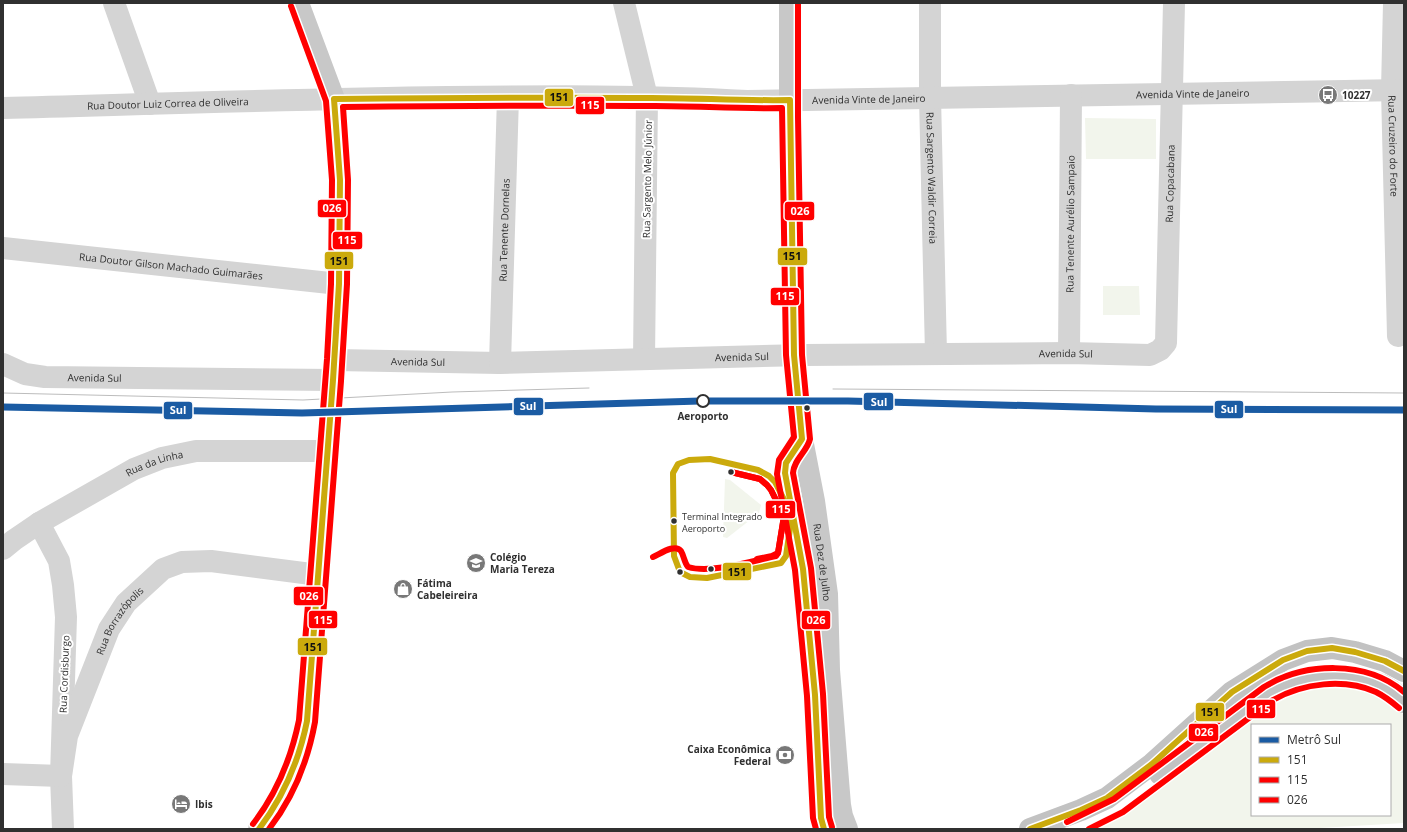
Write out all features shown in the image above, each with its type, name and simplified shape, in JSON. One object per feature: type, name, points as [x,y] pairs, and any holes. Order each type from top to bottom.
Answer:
[{"type":"highway","points":[[1030,829],[1081,810],[1107,798],[1152,764],[1232,692],[1283,660],[1307,651],[1332,648],[1355,652],[1385,661],[1404,670]]},
{"type":"highway","points":[[1071,829],[1118,806],[1269,693],[1290,682],[1309,678],[1351,677],[1384,686],[1404,702]]},
{"type":"main road","points":[[260,829],[285,788],[297,760],[307,721],[334,370],[339,284],[340,180],[334,99],[298,3]]},
{"type":"main road","points":[[790,3],[794,365]]},
{"type":"main road","name":"Rua Dez de Julho","points":[[802,439],[814,501],[827,594],[830,670],[840,805],[847,829]]},
{"type":"street","points":[[114,3],[150,104]]},
{"type":"street","name":"Rua Sargento Melo Júnior","points":[[624,3],[648,98],[644,359]]},
{"type":"street","name":"Rua Sargento Waldir Correia","points":[[930,3],[930,97],[936,354]]},
{"type":"street","name":"Rua Copacabana","points":[[1150,355],[1160,350],[1166,343],[1174,3]]},
{"type":"street","name":"Rua Cruzeiro do Forte","points":[[1394,3],[1398,90],[1398,336]]},
{"type":"street","name":"Avenida Vinte de Janeiro","points":[[334,99],[508,97],[790,100],[1398,90]]},
{"type":"street","name":"Rua Tenente Aurélio Sampaio","points":[[1069,353],[1071,95]]},
{"type":"street","name":"Rua Tenente Dornelas","points":[[500,363],[508,97]]},
{"type":"street","name":"Rua Doutor Luiz Correa de Oliveira","points":[[3,108],[334,99]]},
{"type":"street","name":"Rua Doutor Gilson Machado Guimarães","points":[[3,248],[339,284]]},
{"type":"street","name":"Avenida Sul","points":[[3,364],[25,374],[45,377],[334,370],[644,359],[794,365],[936,354],[1069,353],[1150,355]]},
{"type":"street","name":"Rua da Linha","points":[[3,549],[14,540],[40,524],[134,469],[162,458],[196,451],[327,451]]},
{"type":"street","name":"Rua Cordisburgo","points":[[40,524],[59,561],[64,585],[66,617],[61,776],[63,829]]},
{"type":"street","name":"Rua Borrazópolis","points":[[61,776],[67,736],[109,629],[126,603],[163,569],[182,562],[210,561],[318,575]]},
{"type":"street","points":[[3,774],[61,776]]},
{"type":"shaded area","points":[[1085,118],[1156,119],[1156,159],[1086,159]]},
{"type":"shaded area","points":[[1103,286],[1139,286],[1140,315],[1103,315]]},
{"type":"shaded area","points":[[725,479],[730,480],[761,505],[759,513],[727,538],[723,537]]},
{"type":"shaded area","points":[[1331,686],[1358,689],[1384,699],[1404,715],[1404,823],[1303,829],[1089,829],[1132,808],[1239,724],[1274,701],[1308,687]]},
{"type":"tunnel","points":[[795,375],[802,439]]},
{"type":"tram line","points":[[3,393],[303,400],[452,392],[589,388]]},
{"type":"tram line","points":[[833,389],[1404,393]]},
{"type":"metro line","name":"Sul","points":[[3,407],[302,413],[700,401],[848,401],[1156,409],[1404,410]]},
{"type":"transit line","name":"026","points":[[798,3],[798,117],[802,355],[810,439],[798,460],[793,473],[811,568],[823,694],[829,817],[832,827]]},
{"type":"transit line","name":"026","points":[[253,824],[262,812],[282,775],[292,748],[299,720],[327,359],[331,284],[332,180],[326,101],[291,6]]},
{"type":"transit line","name":"151","points":[[259,829],[276,804],[289,778],[300,750],[307,721],[339,284],[340,180],[334,99],[453,98],[669,98],[790,100],[794,355],[802,439],[786,463],[785,473],[803,569],[815,695],[821,818],[824,829]]},
{"type":"transit line","name":"115","points":[[269,829],[278,817],[292,792],[304,764],[315,722],[347,284],[348,180],[343,107],[460,106],[671,106],[782,108],[786,355],[794,437],[779,460],[777,474],[795,570],[807,696],[813,818],[816,829]]},
{"type":"transit line","name":"151","points":[[710,459],[758,470],[769,476],[775,482],[792,515],[786,556],[781,563],[707,578],[690,577],[680,572],[674,556],[673,473],[678,464],[689,460],[710,459]]},
{"type":"transit line","name":"115","points":[[731,472],[760,479],[771,490],[784,516],[778,553],[772,556],[757,559]]},
{"type":"transit line","name":"026","points":[[653,557],[675,548],[681,551],[688,567],[708,569],[732,566],[776,556],[778,553],[784,516],[771,490],[760,479],[731,472]]},
{"type":"transit line","name":"151","points":[[1030,829],[1081,810],[1107,798],[1152,764],[1232,692],[1283,660],[1307,651],[1332,648],[1355,652],[1385,661],[1404,671]]},
{"type":"transit line","name":"026","points":[[1067,822],[1114,799],[1264,687],[1280,679],[1316,669],[1335,668],[1372,674],[1389,682],[1404,692]]},
{"type":"transit line","name":"115","points":[[1089,829],[1123,812],[1273,700],[1285,694],[1310,686],[1324,684],[1351,685],[1376,692],[1399,708]]},
{"type":"place","name":"10227","points":[[1328,95]]},
{"type":"place","name":"Aeroporto","points":[[703,401]]},
{"type":"place","name":"Terminal Integrado Aeroporto","points":[[674,521]]},
{"type":"place","name":"Colégio Maria Tereza","points":[[476,563]]},
{"type":"place","name":"Fátima Cabeleireira","points":[[403,589]]},
{"type":"place","name":"Caixa Econômica Federal","points":[[785,755]]},
{"type":"place","name":"Ibis","points":[[181,804]]}]
